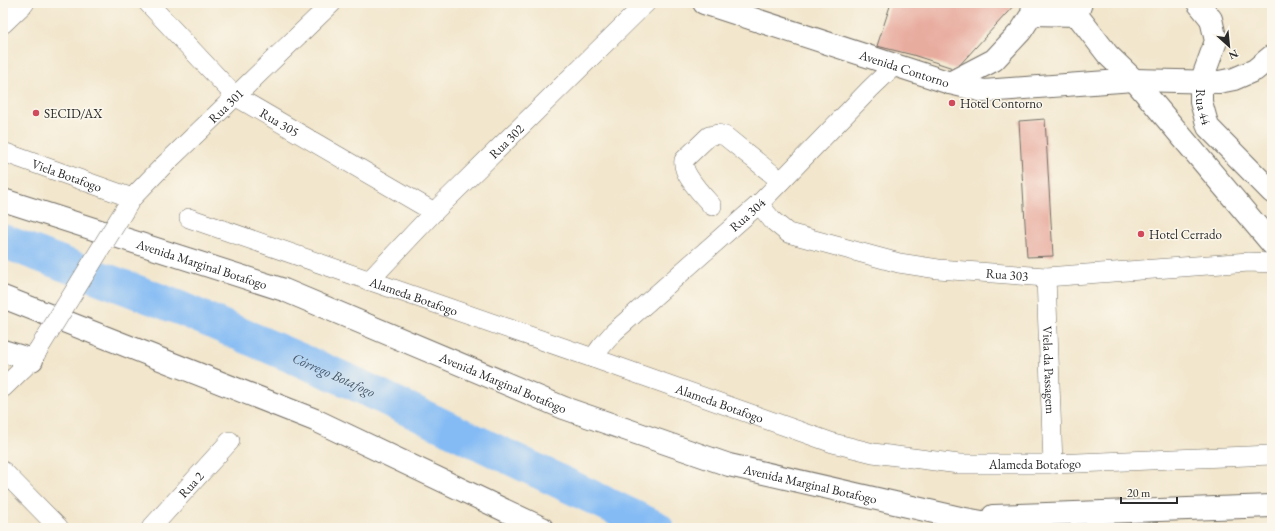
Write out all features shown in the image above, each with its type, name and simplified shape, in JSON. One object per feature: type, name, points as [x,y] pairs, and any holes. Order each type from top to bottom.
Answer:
[{"type":"main road","name":"Avenida Contorno","points":[[704,3],[950,83],[984,91],[1134,80],[1219,82],[1234,79],[1255,70],[1272,56]]},
{"type":"main road","name":"Rua 44","points":[[1198,3],[1211,19],[1216,41],[1201,82],[1201,102],[1208,127],[1272,192]]},
{"type":"main road","points":[[950,83],[994,60],[1021,31],[1032,8],[1079,9],[1108,55],[1134,80],[1272,244]]},
{"type":"main road","name":"Avenida Marginal Botafogo","points":[[3,200],[284,290],[564,408],[729,465],[960,518],[1015,528]]},
{"type":"main road","points":[[3,297],[315,420],[542,528]]},
{"type":"main road","points":[[3,351],[35,355]]},
{"type":"main road","points":[[960,518],[1272,506]]},
{"type":"street","points":[[3,24],[25,3]]},
{"type":"street","name":"Rua 305","points":[[148,3],[235,96],[434,212]]},
{"type":"street","name":"Rua 301","points":[[3,387],[35,355],[128,204],[162,167],[332,3]]},
{"type":"street","name":"Rua 302","points":[[369,281],[434,212],[646,3]]},
{"type":"street","name":"Rua 304","points":[[593,358],[614,332],[759,204],[895,65]]},
{"type":"street","points":[[712,206],[685,172],[684,165],[684,160],[709,136],[718,134],[725,136],[781,181]]},
{"type":"street","name":"Viela Botafogo","points":[[3,152],[128,204]]},
{"type":"street","name":"Rua 303","points":[[759,204],[772,220],[788,233],[892,262],[938,269],[1046,277],[1249,262],[1272,263]]},
{"type":"street","name":"Alameda Botafogo","points":[[189,218],[833,443],[873,452],[959,464],[1053,464],[1272,455]]},
{"type":"street","name":"Viela da Passagem","points":[[1046,277],[1053,464]]},
{"type":"street","name":"Rua 2","points":[[151,528],[230,441]]},
{"type":"street","points":[[3,471],[59,528]]},
{"type":"building","points":[[891,3],[1016,3],[956,69],[913,55],[877,46]]},
{"type":"building","points":[[1045,119],[1053,256],[1027,257],[1019,121]]},
{"type":"waterway","name":"Córrego Botafogo","points":[[3,241],[182,309],[349,381],[657,528]]},
{"type":"place","name":"Hotel Contorno","points":[[952,103]]},
{"type":"place","name":"SECID/AX","points":[[36,113]]},
{"type":"place","name":"Hotel Cerrado","points":[[1141,234]]}]
